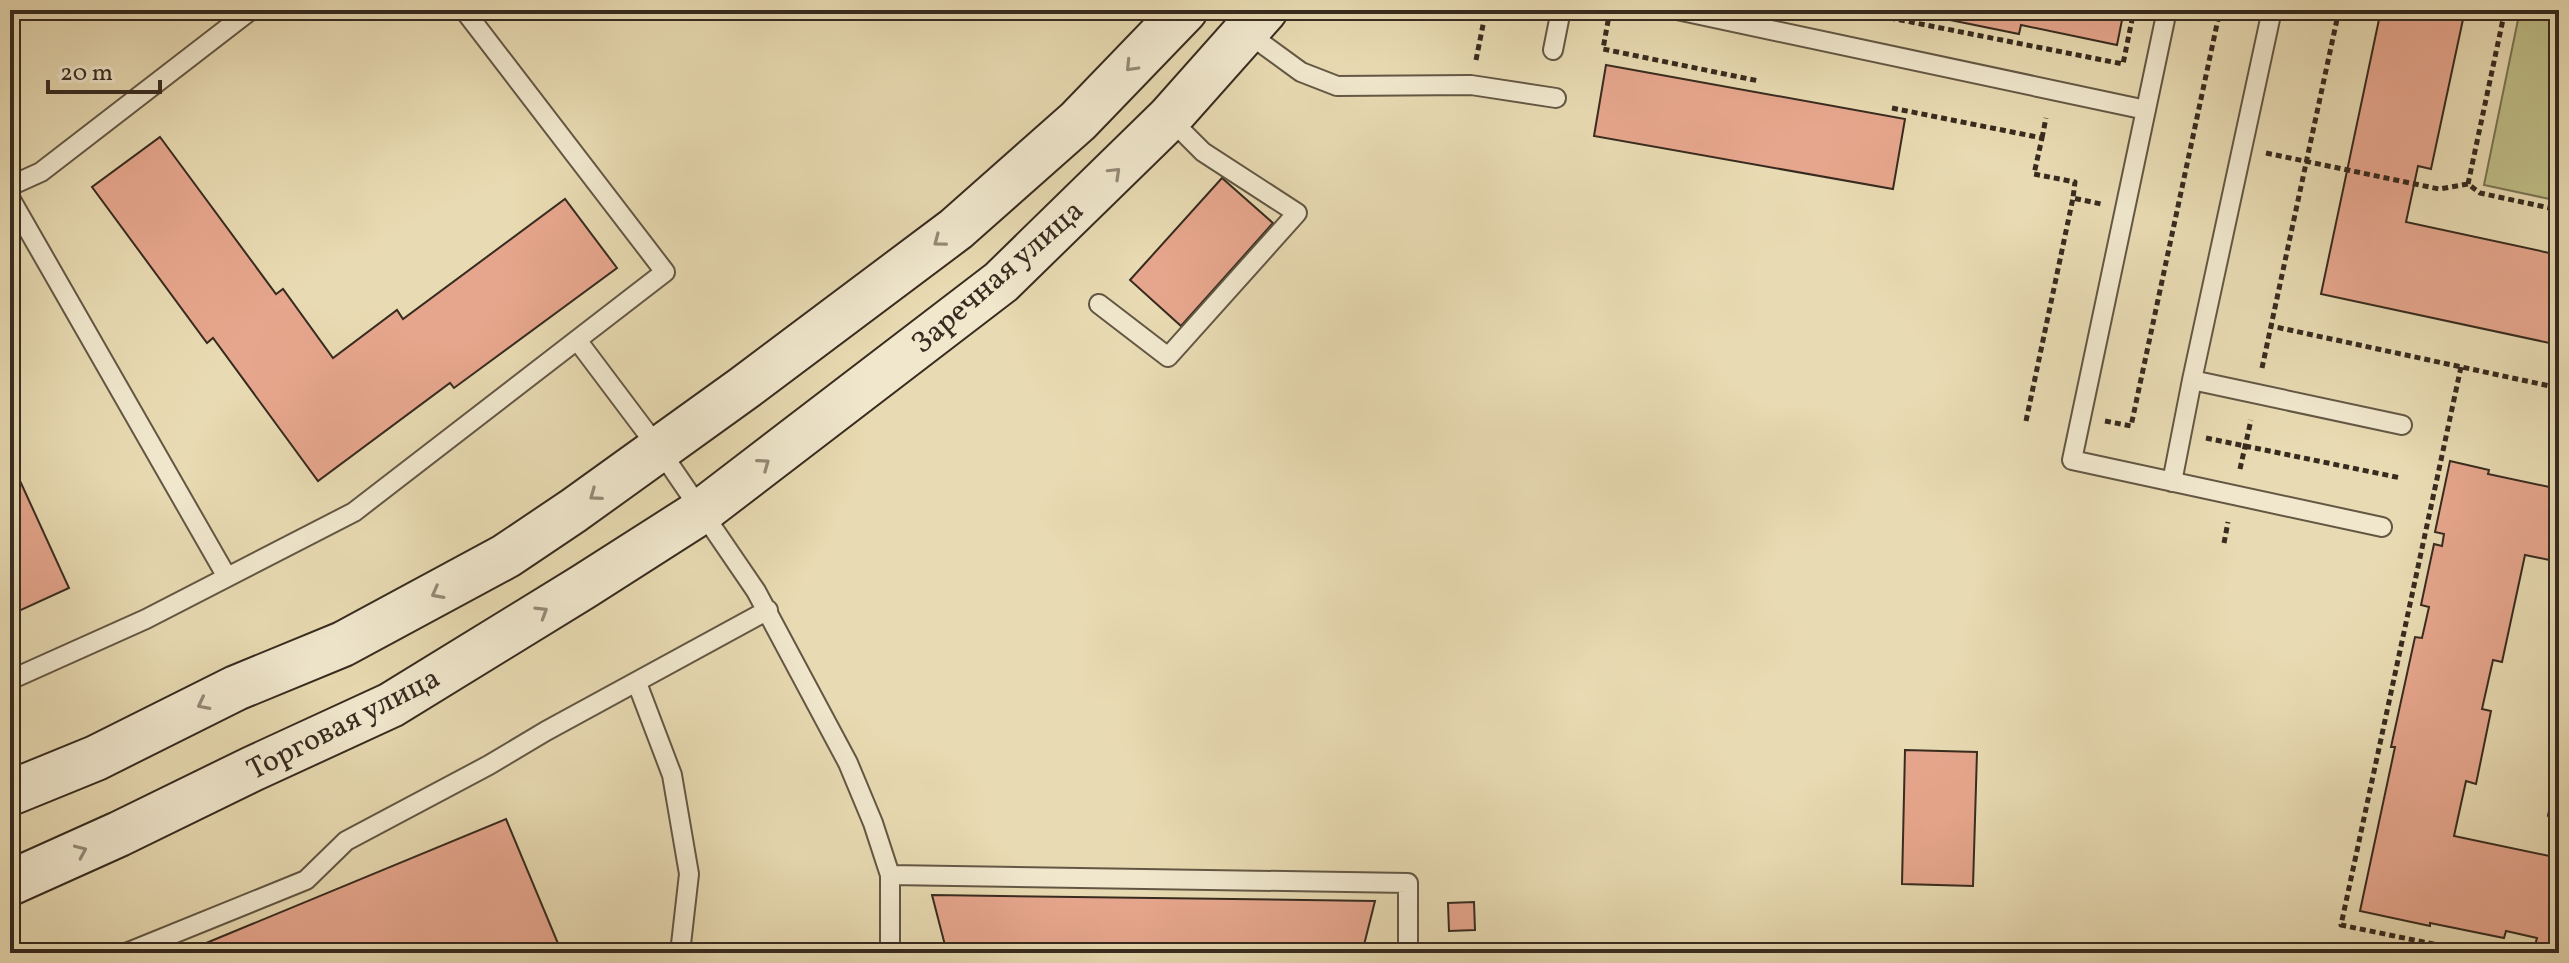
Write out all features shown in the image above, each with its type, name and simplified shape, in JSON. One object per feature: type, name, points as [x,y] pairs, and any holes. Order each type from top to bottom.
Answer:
[{"type":"street","name":"Заречная улица","points":[[659,449],[956,229],[1078,121],[1185,10]]},
{"type":"street","name":"Заречная улица","points":[[702,511],[1001,282],[1169,118],[1255,21]]},
{"type":"street","points":[[10,793],[96,758],[236,688],[343,644],[506,556],[659,449]]},
{"type":"street","name":"Торговая улица","points":[[10,883],[391,705],[702,511]]},
{"type":"lane","points":[[10,186],[41,172],[251,10]]},
{"type":"lane","points":[[10,680],[146,619],[354,512],[665,272],[464,10]]},
{"type":"lane","points":[[1553,50],[1561,10]]},
{"type":"lane","points":[[1677,10],[2146,110]]},
{"type":"lane","points":[[2167,10],[2072,460],[2382,527]]},
{"type":"lane","points":[[2172,482],[2272,10]]},
{"type":"lane","points":[[1255,21],[1301,72],[1337,86],[1471,85],[1556,98]]},
{"type":"lane","points":[[1099,304],[1168,357],[1297,213],[1203,152],[1169,118]]},
{"type":"lane","points":[[10,198],[227,577]]},
{"type":"lane","points":[[577,340],[659,449],[768,610],[848,763],[890,875],[890,953]]},
{"type":"lane","points":[[2192,380],[2402,425]]},
{"type":"lane","points":[[126,953],[306,880],[346,841],[768,610]]},
{"type":"lane","points":[[637,683],[672,775],[689,874],[680,953]]},
{"type":"lane","points":[[890,875],[1408,883],[1408,953]]},
{"type":"path","points":[[1471,85],[1486,10]]},
{"type":"path","points":[[1610,10],[1603,49],[1759,81]]},
{"type":"path","points":[[1850,10],[2123,64],[2134,10]]},
{"type":"path","points":[[2081,416],[2131,426],[2220,10]]},
{"type":"path","points":[[2224,543],[2339,10]]},
{"type":"path","points":[[2468,184],[2505,10]]},
{"type":"path","points":[[1892,108],[2042,138],[2034,174],[2075,182],[2026,421]]},
{"type":"path","points":[[2242,148],[2439,189],[2468,184],[2480,193],[2559,210]]},
{"type":"path","points":[[2073,198],[2125,209]]},
{"type":"path","points":[[2271,326],[2559,388]]},
{"type":"path","points":[[2461,367],[2341,925],[2477,953]]},
{"type":"path","points":[[2182,433],[2401,478]]},
{"type":"path","points":[[2559,772],[2549,818],[2559,820]]},
{"type":"shaded area","points":[[2520,10],[2559,10],[2559,201],[2484,185]]},
{"type":"building","points":[[1901,10],[2124,10],[2117,45],[2021,25],[2019,34]]},
{"type":"building","points":[[2381,10],[2465,10],[2431,169],[2418,166],[2406,222],[2559,255],[2559,345],[2321,294]]},
{"type":"building","points":[[1606,65],[1905,119],[1893,189],[1594,136]]},
{"type":"building","points":[[160,137],[276,294],[283,289],[333,358],[397,310],[403,319],[565,199],[617,268],[454,388],[450,383],[318,481],[213,338],[207,343],[92,187]]},
{"type":"building","points":[[1222,178],[1273,223],[1181,326],[1130,280]]},
{"type":"building","points":[[10,459],[69,588],[10,615]]},
{"type":"building","points":[[2450,461],[2489,470],[2488,474],[2559,489],[2559,562],[2525,555],[2502,662],[2493,660],[2482,709],[2491,711],[2476,784],[2466,781],[2454,836],[2559,858],[2559,950],[2535,945],[2537,938],[2506,931],[2504,938],[2360,911],[2415,637],[2422,638],[2429,607],[2421,605],[2434,544],[2442,546],[2444,534],[2435,532]]},
{"type":"building","points":[[1905,750],[1977,752],[1973,886],[1902,884]]},
{"type":"building","points":[[506,819],[562,953],[182,953]]},
{"type":"building","points":[[932,895],[1375,901],[1362,953],[947,953]]},
{"type":"building","points":[[1474,902],[1475,930],[1449,931],[1448,903]]}]
